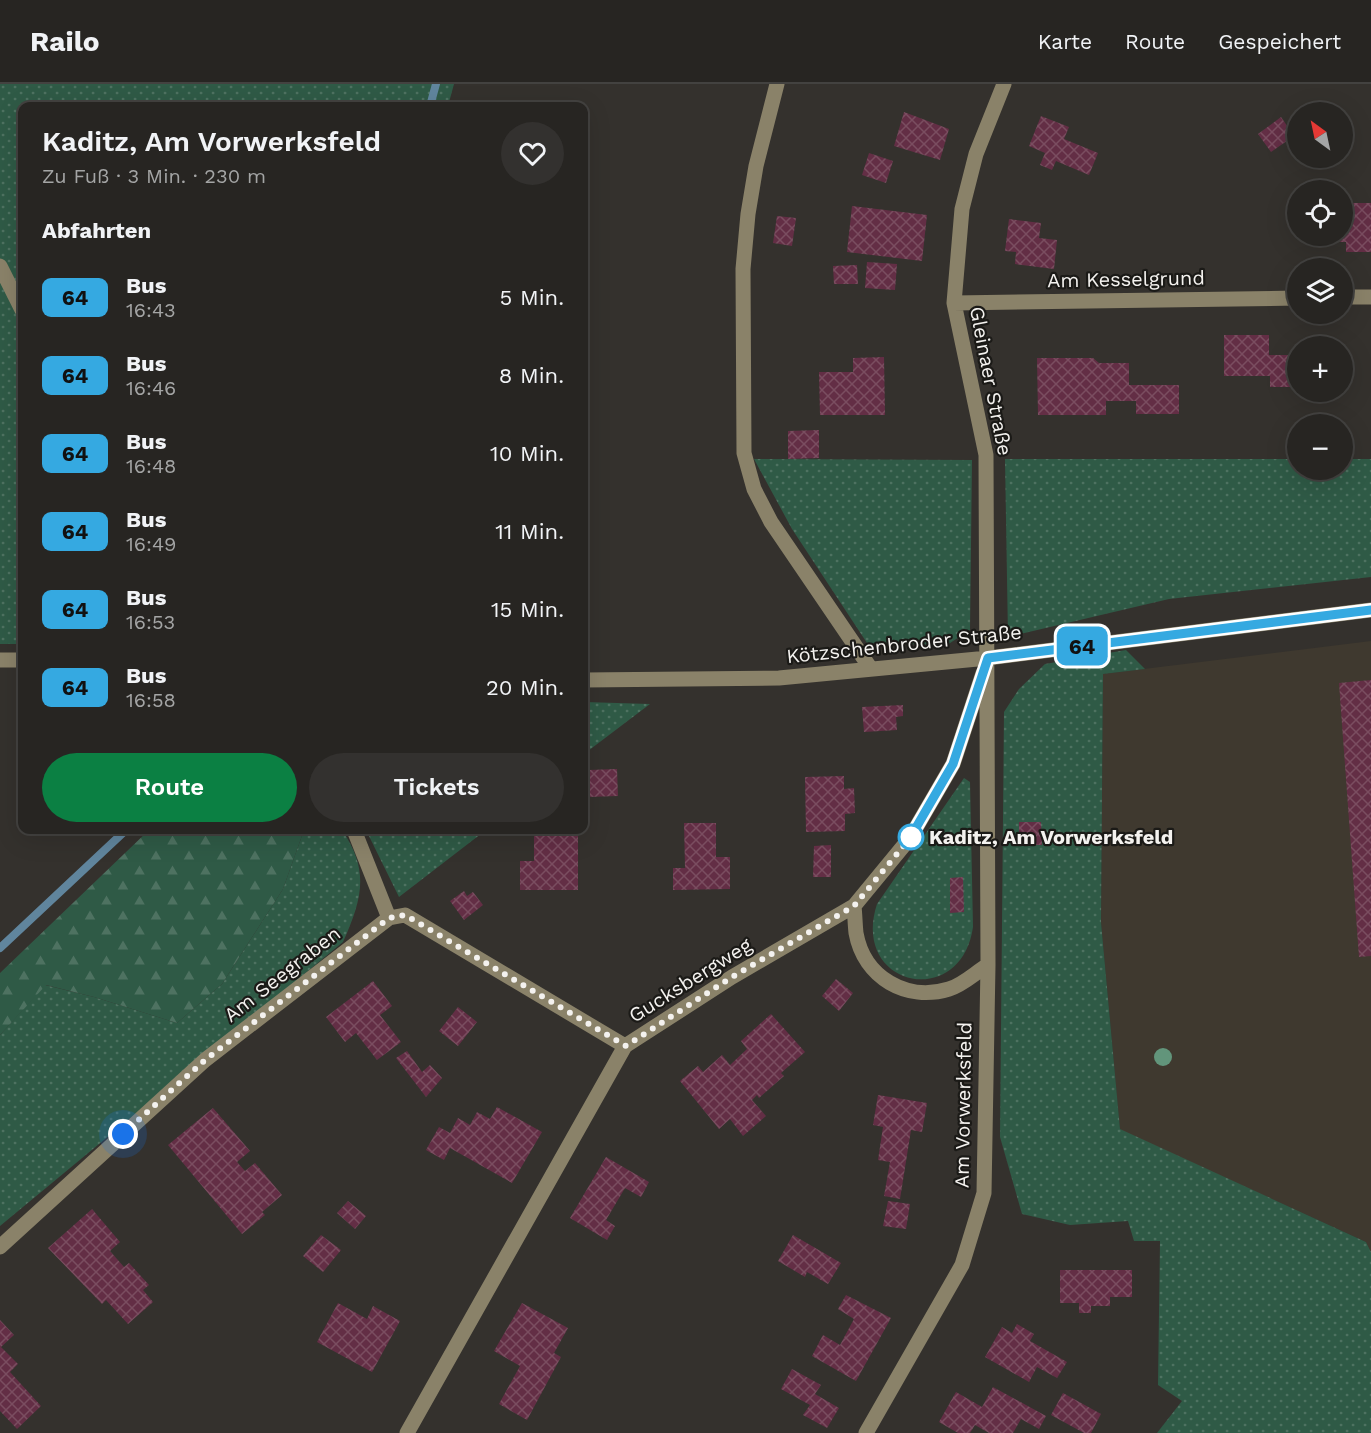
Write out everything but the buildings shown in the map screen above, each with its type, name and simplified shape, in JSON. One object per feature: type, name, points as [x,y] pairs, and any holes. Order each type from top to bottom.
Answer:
[{"type":"street","points":[[777,84],[756,166],[748,214],[743,269],[744,453],[754,489],[771,522],[871,669]]},
{"type":"street","name":"Gleinaer Straße","points":[[988,658],[986,455],[954,303],[962,209],[975,154],[1004,84]]},
{"type":"street","points":[[0,266],[18,302]]},
{"type":"street","points":[[1353,297],[1371,297]]},
{"type":"street","name":"Am Kesselgrund","points":[[954,303],[1287,298]]},
{"type":"street","name":"Kötzschenbroder Straße","points":[[588,680],[779,678],[988,658],[1371,610]]},
{"type":"street","name":"Gucksbergweg","points":[[406,1433],[626,1046],[732,977],[854,906],[910,838],[953,764],[988,658]]},
{"type":"street","name":"Am Vorwerksfeld","points":[[866,1433],[962,1265],[984,1193],[988,965],[988,658]]},
{"type":"street","points":[[0,660],[18,660]]},
{"type":"street","points":[[356,834],[389,918],[405,915],[626,1046]]},
{"type":"street","points":[[854,906],[856,935],[867,961],[888,984],[919,995],[951,988],[988,965]]},
{"type":"street","name":"Am Seegraben","points":[[0,1247],[205,1060],[389,918]]},
{"type":"shaded area","points":[[1371,641],[1371,1252],[1366,1242],[1120,1130],[1101,922],[1103,674]]},
{"type":"green space","points":[[0,84],[454,84],[449,102],[18,102],[18,644],[0,644]]},
{"type":"green space","points":[[754,459],[972,460],[970,630],[947,645],[867,643],[792,529]]},
{"type":"green space","points":[[1005,459],[1287,459],[1287,480],[1353,480],[1353,459],[1371,459],[1371,577],[1169,599],[1008,637]]},
{"type":"green space","points":[[1126,650],[1145,669],[1103,674],[1101,922],[1120,1129],[1366,1242],[1371,1252],[1371,1433],[1157,1433],[1182,1401],[1158,1385],[1160,1241],[1134,1241],[1128,1221],[1070,1225],[1022,1214],[1000,1137],[1004,712],[1019,689],[1045,664]]},
{"type":"green space","points":[[588,702],[650,704],[588,751]]},
{"type":"green space","points":[[964,778],[970,782],[973,927],[964,954],[949,971],[930,979],[910,978],[892,970],[879,954],[873,932],[877,904]]},
{"type":"green space","points":[[145,834],[303,834],[283,889],[222,984],[177,1023],[94,997],[46,985],[0,1035],[0,973]]},
{"type":"green space","points":[[303,834],[344,834],[357,859],[360,885],[355,912],[343,942],[0,1226],[0,1035],[45,985],[94,997],[177,1023],[222,984],[283,889]]},
{"type":"green space","points":[[368,834],[481,834],[399,897]]},
{"type":"waterway","points":[[431,102],[436,84]]},
{"type":"waterway","points":[[0,948],[122,834]]},
{"type":"bus line","name":"64","points":[[910,838],[953,764],[988,658],[1371,610]]},
{"type":"place","name":"Kaditz, Am Vorwerksfeld","points":[[911,837]]},
{"type":"route","points":[[123,1134],[205,1060],[389,918],[405,915],[626,1046],[732,977],[854,906],[911,837]]}]
